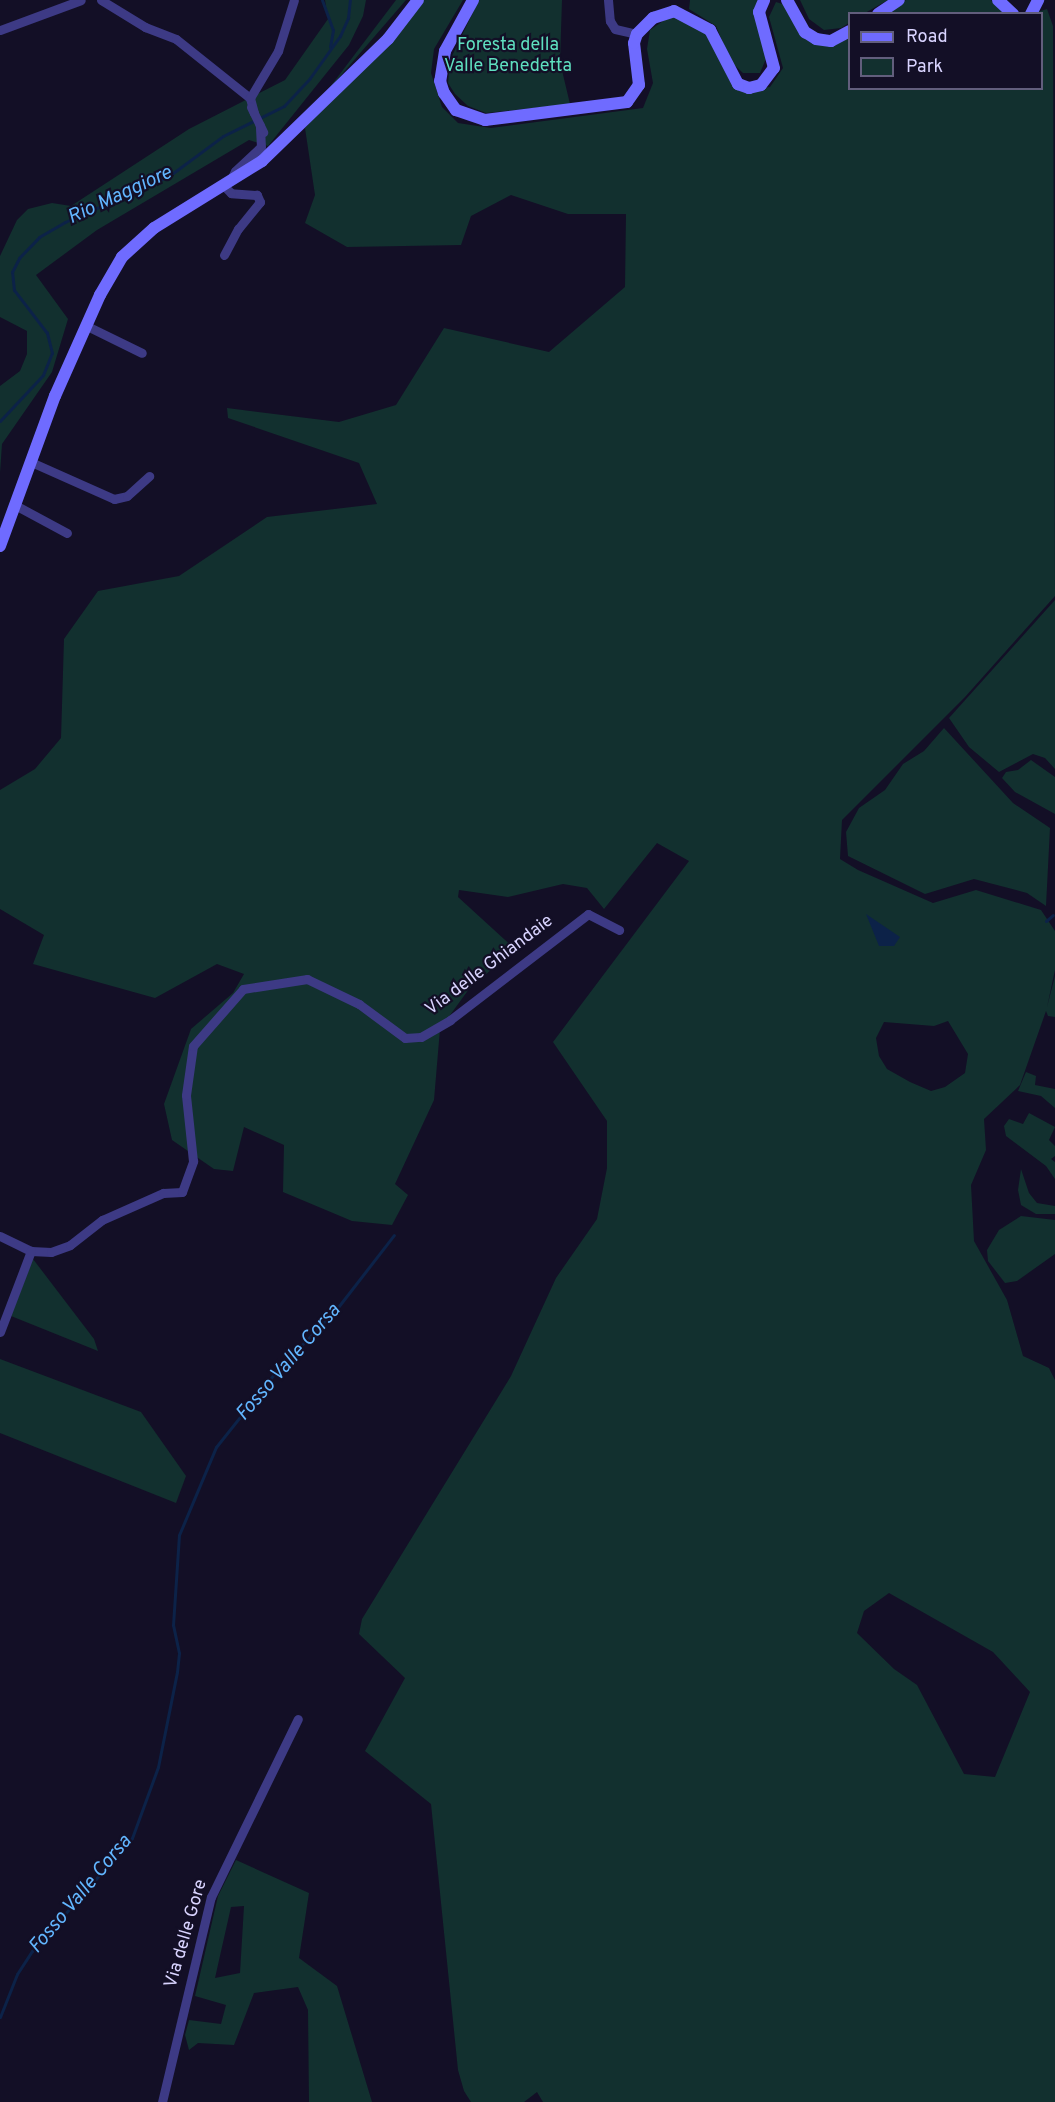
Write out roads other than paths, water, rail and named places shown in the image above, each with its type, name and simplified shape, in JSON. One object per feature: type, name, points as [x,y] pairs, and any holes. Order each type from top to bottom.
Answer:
[{"type":"main road","points":[[0,546],[31,462],[87,326],[115,268],[138,241],[262,161],[388,39],[418,0]]},
{"type":"main road","points":[[473,0],[445,51],[440,72],[450,103],[473,118],[494,120],[627,102],[639,85],[634,43],[637,34],[653,18],[674,11],[682,13],[710,30],[733,79],[743,87],[755,87],[768,81],[774,68],[759,12],[764,0]]},
{"type":"main road","points":[[787,0],[805,32],[816,39],[831,41],[848,32]]},
{"type":"main road","points":[[881,12],[899,0]]},
{"type":"main road","points":[[998,0],[1011,12]]},
{"type":"street","points":[[0,30],[81,0]]},
{"type":"street","points":[[101,0],[145,27],[176,39],[250,103],[263,132],[261,147],[234,171],[227,185],[231,193],[257,195],[260,202],[238,229],[224,255]]},
{"type":"street","points":[[250,103],[278,51],[294,0]]},
{"type":"street","points":[[609,0],[610,21],[615,29],[637,34]]},
{"type":"street","points":[[87,326],[142,353]]},
{"type":"street","points":[[31,462],[114,499],[128,496],[149,476]]},
{"type":"street","points":[[15,505],[67,532]]},
{"type":"street","name":"Via delle Ghiandaie","points":[[31,1251],[51,1252],[70,1245],[102,1220],[163,1193],[182,1192],[193,1161],[186,1095],[193,1046],[230,999],[243,989],[307,980],[359,1004],[405,1038],[421,1037],[450,1020],[588,914],[619,930]]},
{"type":"street","points":[[0,1236],[31,1251],[0,1332]]},
{"type":"street","name":"Via delle Gore","points":[[162,2102],[211,1897],[298,1719]]},
{"type":"water","points":[[866,914],[900,937],[894,946],[879,946]]},
{"type":"waterway","points":[[322,0],[333,30],[330,47]]},
{"type":"waterway","name":"Rio Maggiore","points":[[0,421],[43,375],[52,353],[47,333],[14,290],[12,272],[19,258],[39,237],[65,222],[169,176],[223,136],[284,106],[310,78],[340,36],[348,18],[350,0]]},
{"type":"waterway","points":[[1046,921],[1053,915]]},
{"type":"waterway","name":"Fosso Valle Corsa","points":[[0,2017],[17,1974],[32,1951],[132,1838],[158,1767],[177,1672],[179,1653],[173,1625],[179,1535],[216,1447],[278,1369],[335,1311],[394,1235]]},
{"type":"park label","name":"Foresta della Valle Benedetta","points":[[508,57]]}]
